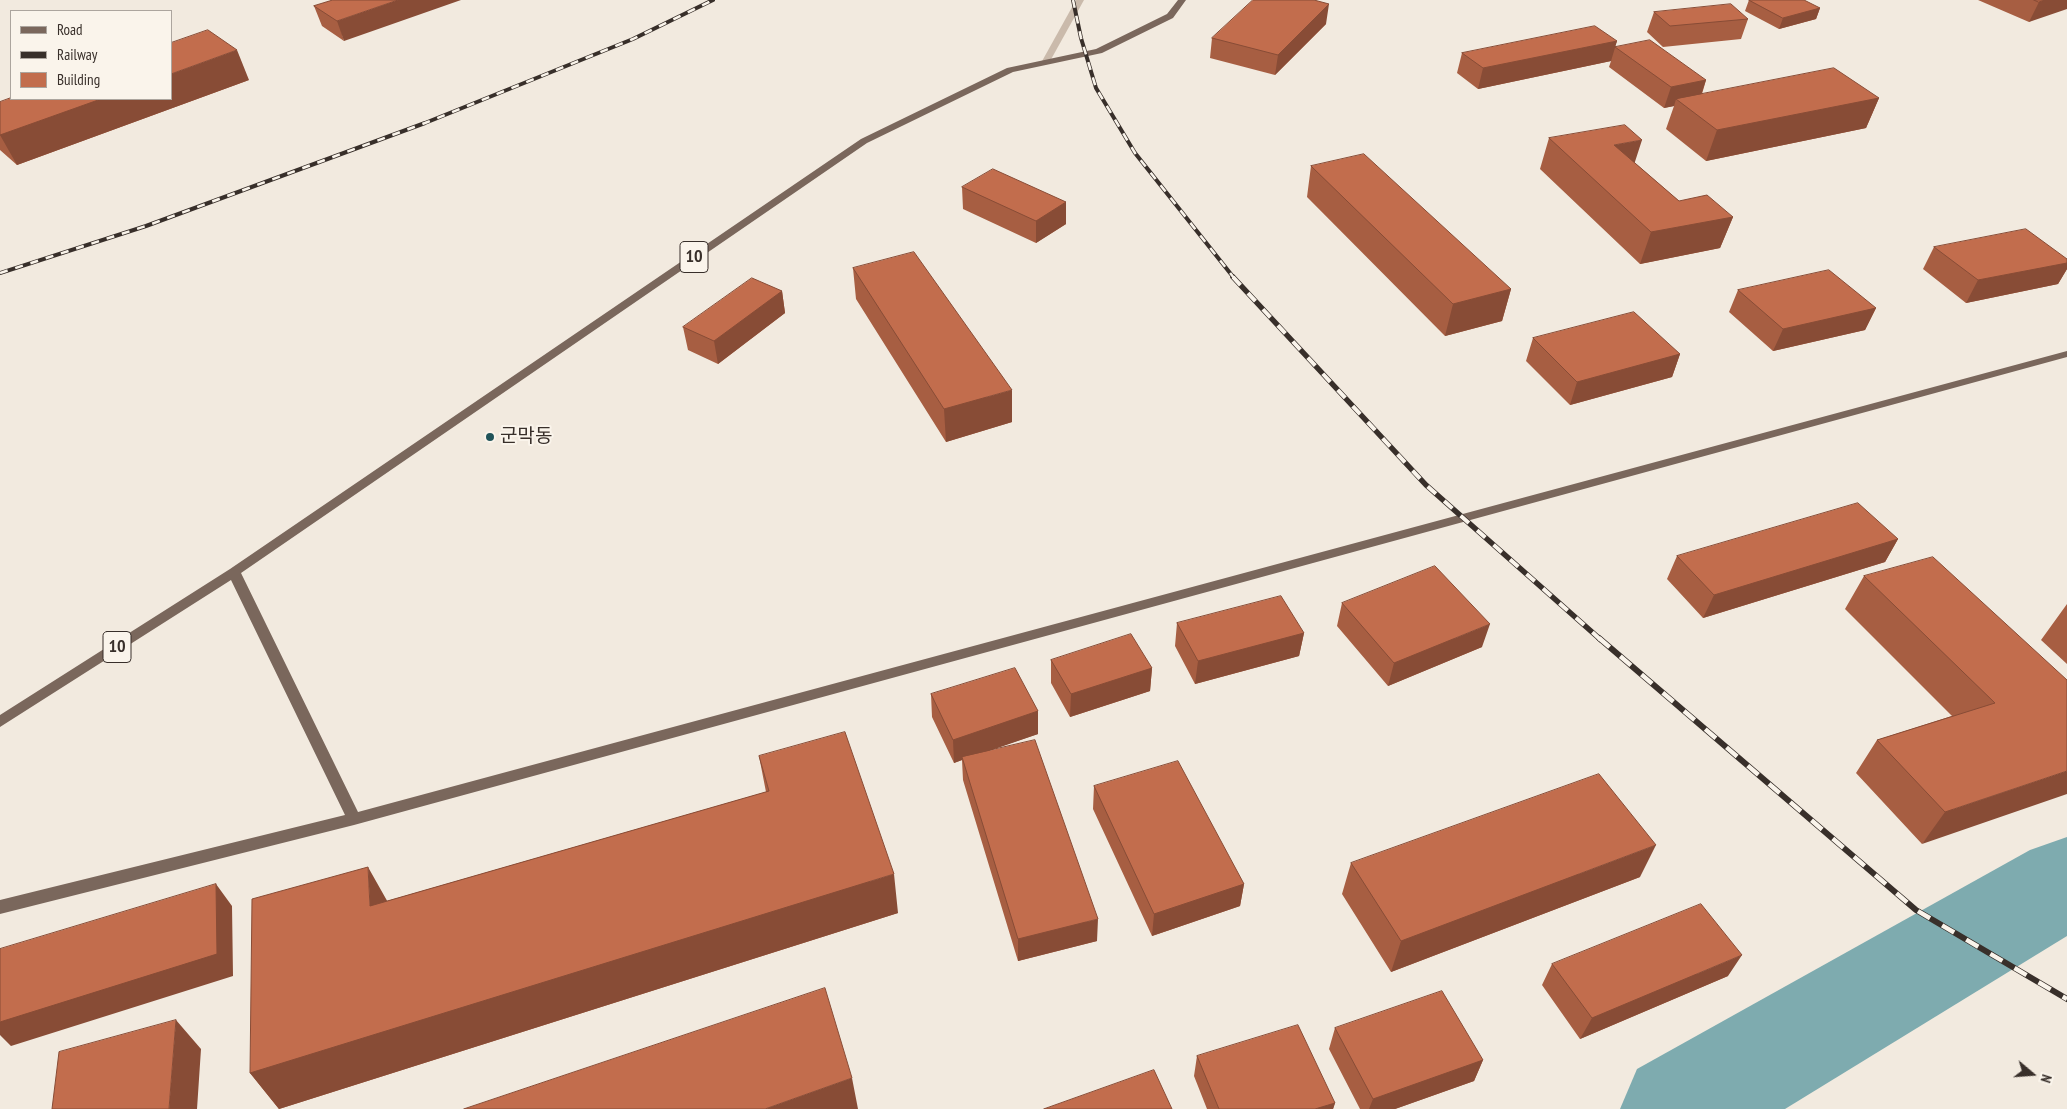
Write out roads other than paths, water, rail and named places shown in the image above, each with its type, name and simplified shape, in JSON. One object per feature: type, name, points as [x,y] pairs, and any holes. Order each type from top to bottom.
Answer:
[{"type":"main road","name":"10","points":[[0,722],[234,572],[864,141],[1010,70],[1099,51],[1170,16],[1182,0]]},
{"type":"main road","points":[[0,907],[354,820],[2067,354]]},
{"type":"main road","points":[[234,572],[354,820]]},
{"type":"street","points":[[1045,62],[1080,0]]},
{"type":"waterway","points":[[1678,1109],[2067,882]]},
{"type":"railway","points":[[0,273],[146,226],[425,123],[633,39],[713,0]]},
{"type":"railway","points":[[1073,0],[1081,38],[1096,88],[1135,153],[1234,278]]},
{"type":"railway","points":[[1233,277],[1426,485],[1601,640]]},
{"type":"railway","points":[[1599,638],[1916,910],[2067,999]]},
{"type":"place","name":"군막동","points":[[490,437]]}]
